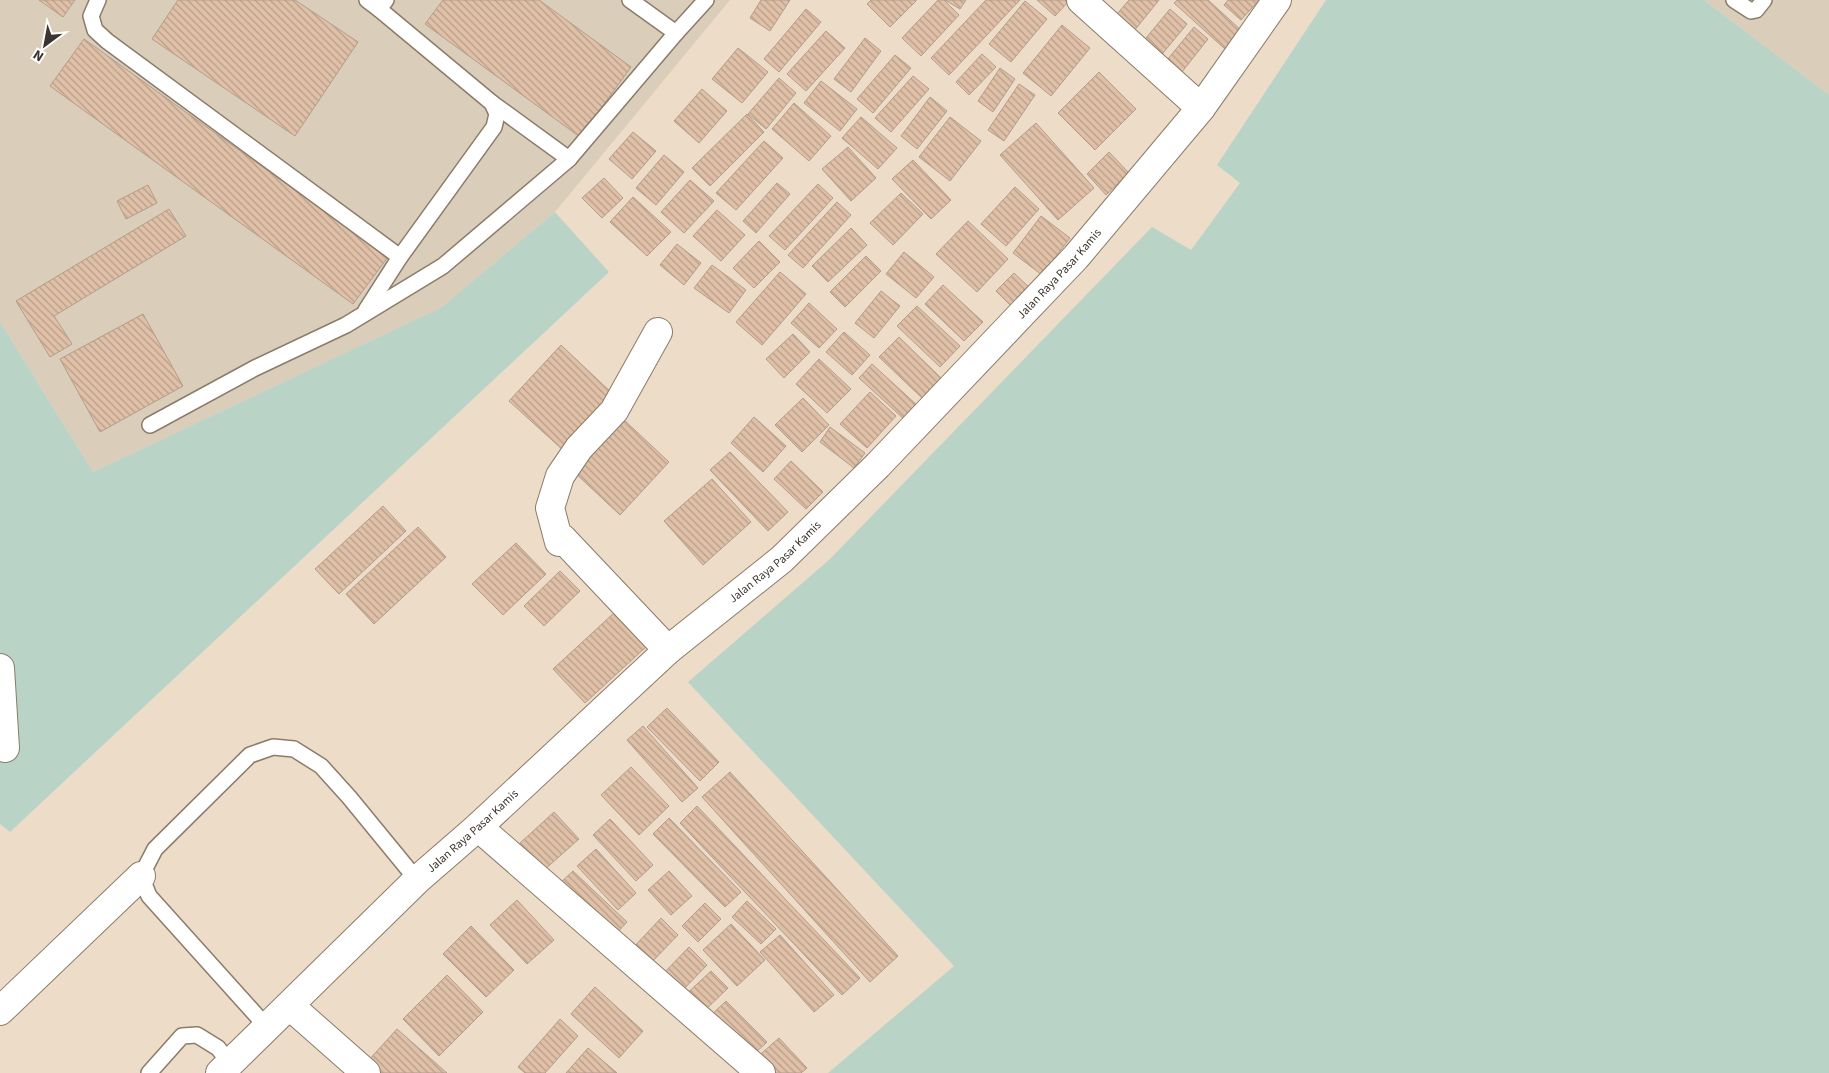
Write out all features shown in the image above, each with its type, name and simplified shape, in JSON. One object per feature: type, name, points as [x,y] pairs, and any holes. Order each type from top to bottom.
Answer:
[{"type":"main road","points":[[1080,0],[1201,108]]},
{"type":"main road","name":"Jalan Raya Pasar Kamis","points":[[225,1067],[266,1026],[290,1006],[417,880],[478,827],[668,650],[782,559],[878,465],[1076,256],[1201,108],[1277,0]]},
{"type":"main road","points":[[658,332],[614,411],[579,448],[560,476],[550,508],[560,542],[563,539],[668,650]]},
{"type":"main road","points":[[0,668],[5,748]]},
{"type":"main road","points":[[478,827],[761,1073]]},
{"type":"main road","points":[[0,1011],[141,876]]},
{"type":"main road","points":[[290,1006],[366,1073]]},
{"type":"lane","points":[[98,0],[91,16],[95,30],[107,41],[400,257]]},
{"type":"lane","points":[[367,0],[383,5],[492,102],[569,159]]},
{"type":"lane","points":[[630,0],[676,34]]},
{"type":"lane","points":[[150,424],[255,368],[346,325],[443,266],[569,159],[706,0]]},
{"type":"lane","points":[[1734,0],[1751,11],[1756,10],[1764,0]]},
{"type":"lane","points":[[364,314],[400,257],[494,127],[497,114],[492,102]]},
{"type":"lane","points":[[266,1026],[149,896],[141,876],[146,862],[155,849],[250,755],[273,747],[294,749],[321,766],[417,880]]},
{"type":"lane","points":[[149,1073],[182,1036],[197,1034],[218,1048],[225,1067]]},
{"type":"shaded area","points":[[0,0],[730,0],[555,212],[442,307],[93,472],[0,322]]},
{"type":"shaded area","points":[[1704,0],[1829,0],[1829,95]]},
{"type":"green space","points":[[1326,0],[1704,0],[1829,95],[1829,1073],[828,1073],[954,966],[688,682],[830,559],[1152,227],[1191,250],[1240,183],[1217,165]]},
{"type":"green space","points":[[555,212],[609,272],[10,832],[0,824],[0,322],[93,472],[442,307]]},
{"type":"building","points":[[39,0],[75,0],[63,17]]},
{"type":"building","points":[[178,0],[295,0],[358,42],[295,136],[152,39]]},
{"type":"building","points":[[443,0],[539,0],[631,67],[580,137],[425,24]]},
{"type":"building","points":[[761,0],[790,0],[770,31],[750,18]]},
{"type":"building","points":[[871,0],[916,1],[890,27],[867,4]]},
{"type":"building","points":[[938,0],[944,0],[959,15],[921,56],[902,38]]},
{"type":"building","points":[[945,0],[966,0],[960,9]]},
{"type":"building","points":[[986,0],[1020,0],[949,75],[931,58]]},
{"type":"building","points":[[1037,0],[1070,0],[1055,16]]},
{"type":"building","points":[[1129,0],[1159,0],[1130,36],[1111,21]]},
{"type":"building","points":[[1177,0],[1208,0],[1242,31],[1225,49],[1174,3]]},
{"type":"building","points":[[1228,0],[1259,0],[1241,20],[1224,5]]},
{"type":"building","points":[[1025,1],[1047,19],[1011,62],[989,44]]},
{"type":"building","points":[[806,9],[821,22],[779,72],[764,59]]},
{"type":"building","points":[[1170,9],[1187,24],[1154,64],[1137,49]]},
{"type":"building","points":[[1062,25],[1090,48],[1051,96],[1023,73]]},
{"type":"building","points":[[1194,27],[1208,39],[1178,77],[1163,65]]},
{"type":"building","points":[[826,31],[845,48],[806,91],[787,74]]},
{"type":"building","points":[[865,38],[881,51],[851,92],[834,79]]},
{"type":"building","points":[[84,39],[388,257],[353,304],[50,86]]},
{"type":"building","points":[[738,48],[768,72],[742,103],[712,79]]},
{"type":"building","points":[[982,54],[996,67],[969,95],[956,82]]},
{"type":"building","points":[[895,55],[911,68],[873,113],[857,99]]},
{"type":"building","points":[[1000,68],[1015,79],[993,112],[978,101]]},
{"type":"building","points":[[1099,72],[1136,109],[1095,150],[1058,113]]},
{"type":"building","points":[[913,76],[929,89],[891,132],[875,118]]},
{"type":"building","points":[[779,78],[796,93],[766,129],[748,114]]},
{"type":"building","points":[[821,81],[857,109],[840,131],[804,103]]},
{"type":"building","points":[[1019,84],[1035,95],[1004,141],[988,130]]},
{"type":"building","points":[[702,89],[727,111],[699,143],[674,121]]},
{"type":"building","points":[[930,97],[947,111],[917,149],[901,136]]},
{"type":"building","points":[[794,103],[831,136],[809,161],[772,129]]},
{"type":"building","points":[[747,114],[764,132],[710,186],[692,168]]},
{"type":"building","points":[[861,117],[897,148],[878,169],[842,138]]},
{"type":"building","points":[[950,117],[981,141],[950,181],[919,157]]},
{"type":"building","points":[[1036,123],[1094,188],[1058,220],[1000,155]]},
{"type":"building","points":[[633,132],[656,151],[632,179],[609,159]]},
{"type":"building","points":[[764,141],[783,158],[736,210],[716,193]]},
{"type":"building","points":[[848,147],[876,178],[851,201],[822,169]]},
{"type":"building","points":[[1109,152],[1129,173],[1106,195],[1087,174]]},
{"type":"building","points":[[664,155],[684,172],[656,205],[636,188]]},
{"type":"building","points":[[913,160],[951,200],[931,219],[892,179]]},
{"type":"building","points":[[604,178],[623,198],[602,218],[582,198]]},
{"type":"building","points":[[690,180],[714,201],[684,233],[661,212]]},
{"type":"building","points":[[777,183],[790,194],[756,233],[743,221]]},
{"type":"building","points":[[818,184],[833,198],[785,250],[769,236]]},
{"type":"building","points":[[148,185],[157,203],[126,219],[117,201]]},
{"type":"building","points":[[1015,187],[1039,209],[1006,246],[981,224]]},
{"type":"building","points":[[901,193],[923,214],[893,245],[870,223]]},
{"type":"building","points":[[633,197],[671,232],[647,256],[610,222]]},
{"type":"building","points":[[837,202],[851,215],[803,268],[788,255]]},
{"type":"building","points":[[169,209],[186,236],[54,316],[72,344],[50,357],[16,301]]},
{"type":"building","points":[[717,210],[745,235],[721,261],[693,236]]},
{"type":"building","points":[[1041,216],[1070,238],[1042,275],[1013,253]]},
{"type":"building","points":[[968,221],[1008,259],[977,292],[936,254]]},
{"type":"building","points":[[851,228],[867,245],[828,282],[812,266]]},
{"type":"building","points":[[759,241],[780,262],[754,288],[733,268]]},
{"type":"building","points":[[677,244],[701,263],[684,285],[660,265]]},
{"type":"building","points":[[904,252],[934,277],[916,298],[886,274]]},
{"type":"building","points":[[866,256],[881,271],[845,307],[830,292]]},
{"type":"building","points":[[712,265],[746,290],[729,313],[694,288]]},
{"type":"building","points":[[780,272],[806,294],[762,345],[736,322]]},
{"type":"building","points":[[1014,273],[1033,291],[1015,310],[996,291]]},
{"type":"building","points":[[943,285],[983,322],[964,341],[925,304]]},
{"type":"building","points":[[881,291],[900,306],[874,338],[855,323]]},
{"type":"building","points":[[809,303],[837,329],[819,348],[791,323]]},
{"type":"building","points":[[917,306],[960,346],[940,367],[897,326]]},
{"type":"building","points":[[143,314],[183,386],[100,432],[60,359]]},
{"type":"building","points":[[844,332],[870,355],[852,375],[826,352]]},
{"type":"building","points":[[793,334],[810,352],[784,378],[766,359]]},
{"type":"building","points":[[899,337],[941,378],[922,398],[879,357]]},
{"type":"building","points":[[561,345],[615,396],[564,451],[509,401]]},
{"type":"building","points":[[819,359],[851,389],[827,413],[796,384]]},
{"type":"building","points":[[872,364],[918,406],[905,420],[859,378]]},
{"type":"building","points":[[870,392],[896,416],[867,448],[840,424]]},
{"type":"building","points":[[803,398],[829,425],[802,452],[775,425]]},
{"type":"building","points":[[754,417],[786,446],[763,472],[731,443]]},
{"type":"building","points":[[622,418],[669,462],[620,515],[573,471]]},
{"type":"building","points":[[830,427],[865,453],[854,468],[820,442]]},
{"type":"building","points":[[730,452],[788,512],[768,531],[710,470]]},
{"type":"building","points":[[791,461],[823,492],[806,509],[774,479]]},
{"type":"building","points":[[712,479],[751,522],[703,565],[664,521]]},
{"type":"building","points":[[383,506],[406,531],[339,594],[315,569]]},
{"type":"building","points":[[418,527],[446,557],[374,624],[346,594]]},
{"type":"building","points":[[516,543],[546,574],[503,615],[472,584]]},
{"type":"building","points":[[560,571],[580,591],[544,626],[524,606]]},
{"type":"building","points":[[615,612],[647,646],[585,703],[553,669]]},
{"type":"building","points":[[667,708],[719,762],[700,781],[647,727]]},
{"type":"building","points":[[643,726],[698,788],[682,802],[627,740]]},
{"type":"building","points":[[631,767],[669,806],[639,835],[601,795]]},
{"type":"building","points":[[730,772],[898,956],[870,982],[702,797]]},
{"type":"building","points":[[697,806],[860,978],[842,995],[680,823]]},
{"type":"building","points":[[554,812],[579,839],[543,871],[519,844]]},
{"type":"building","points":[[669,818],[741,892],[725,907],[653,834]]},
{"type":"building","points":[[610,819],[653,865],[636,881],[593,835]]},
{"type":"building","points":[[596,849],[636,893],[618,910],[577,866]]},
{"type":"building","points":[[573,871],[627,922],[614,936],[559,884]]},
{"type":"building","points":[[669,871],[692,896],[671,915],[648,890]]},
{"type":"building","points":[[517,900],[554,940],[527,964],[490,925]]},
{"type":"building","points":[[747,901],[776,929],[761,944],[732,917]]},
{"type":"building","points":[[705,903],[721,919],[698,942],[682,926]]},
{"type":"building","points":[[661,918],[678,935],[647,967],[630,951]]},
{"type":"building","points":[[731,924],[765,960],[737,986],[703,950]]},
{"type":"building","points":[[471,926],[514,970],[486,997],[443,954]]},
{"type":"building","points":[[780,935],[834,995],[814,1012],[760,952]]},
{"type":"building","points":[[689,947],[707,965],[680,993],[661,976]]},
{"type":"building","points":[[711,971],[728,988],[699,1016],[682,998]]},
{"type":"building","points":[[447,975],[483,1012],[439,1056],[403,1019]]},
{"type":"building","points":[[595,987],[643,1031],[619,1058],[571,1014]]},
{"type":"building","points":[[726,1001],[767,1042],[750,1058],[709,1017]]},
{"type":"building","points":[[560,1019],[578,1036],[545,1073],[525,1073],[518,1067]]},
{"type":"building","points":[[397,1029],[447,1073],[379,1073],[367,1062]]},
{"type":"building","points":[[779,1038],[807,1068],[801,1073],[766,1073],[754,1060]]},
{"type":"building","points":[[588,1048],[617,1073],[566,1073]]}]
